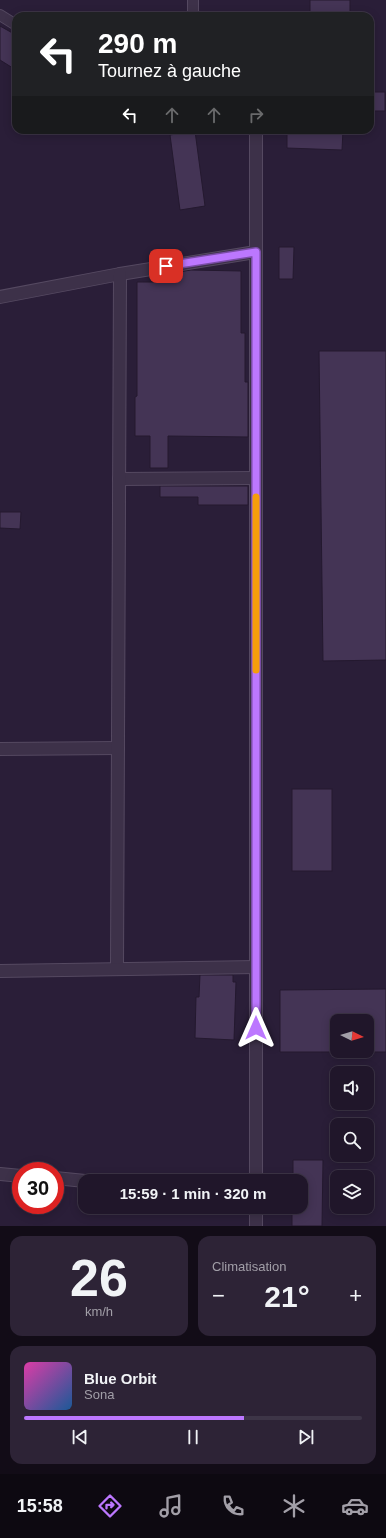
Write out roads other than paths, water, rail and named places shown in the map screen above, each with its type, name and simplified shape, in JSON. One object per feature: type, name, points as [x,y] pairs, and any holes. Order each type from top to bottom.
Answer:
[{"type":"street","points":[[256,134],[256,1174]]},
{"type":"street","points":[[0,297],[120,274],[256,252]]},
{"type":"street","points":[[117,968],[120,274]]},
{"type":"street","points":[[119,479],[256,478]]},
{"type":"street","points":[[0,749],[118,748]]},
{"type":"street","points":[[0,971],[256,967]]},
{"type":"street","points":[[0,1174],[12,1175]]},
{"type":"street","points":[[64,1179],[78,1180]]},
{"type":"street","points":[[256,1214],[256,1226]]},
{"type":"lane","points":[[193,0],[193,12]]},
{"type":"lane","points":[[0,15],[12,22]]}]
